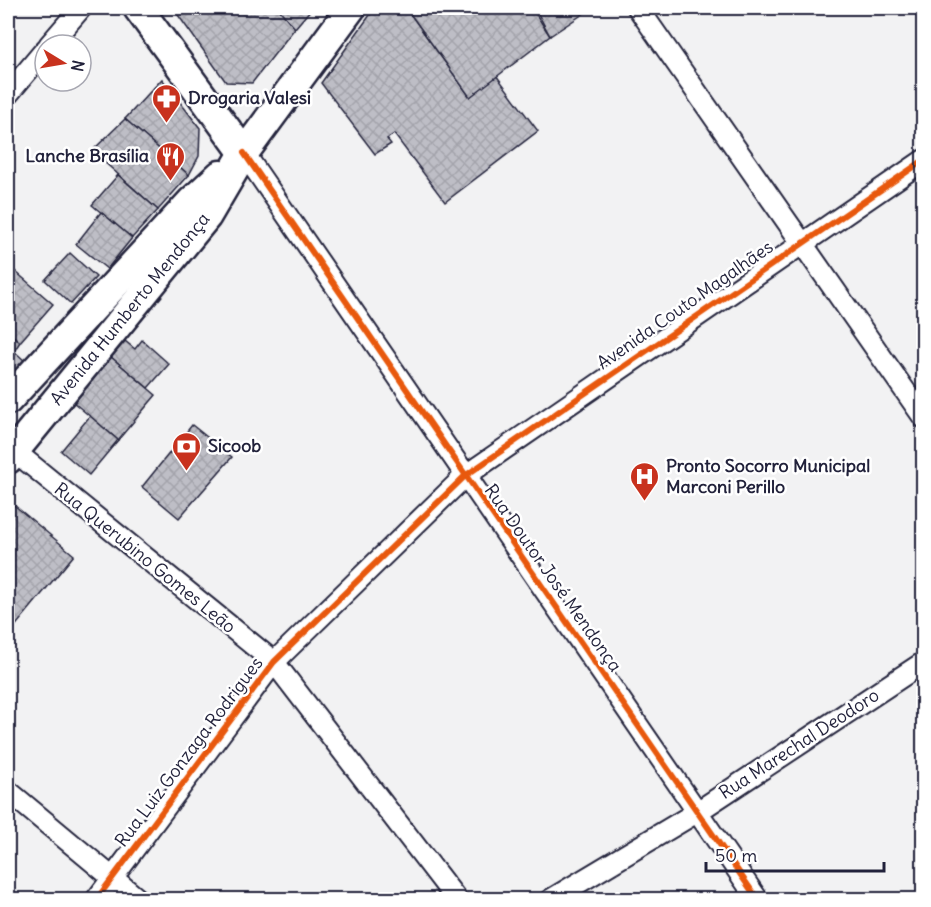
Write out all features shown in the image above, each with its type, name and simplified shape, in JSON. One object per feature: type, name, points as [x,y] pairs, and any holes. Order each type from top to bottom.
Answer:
[{"type":"main road","name":"Rua Doutor José Mendonça","points":[[138,8],[244,153]]},
{"type":"main road","name":"Avenida Humberto Mendonça","points":[[10,452],[207,216],[244,153],[351,8]]},
{"type":"main road","name":"Avenida Humberto Mendonça","points":[[8,400],[192,201],[244,153]]},
{"type":"street","points":[[59,33],[81,8]]},
{"type":"street","points":[[638,8],[924,418]]},
{"type":"street","points":[[8,94],[33,64]]},
{"type":"street","name":"Rua Doutor José Mendonça","points":[[244,153],[758,900]]},
{"type":"street","name":"Avenida Couto Magalhães","points":[[465,477],[800,243],[924,160]]},
{"type":"street","name":"Rua Querubino Gomes Leão","points":[[10,452],[274,662],[457,900]]},
{"type":"street","name":"Rua Luiz Gonzaga Rodrigues","points":[[96,900],[274,662],[465,477]]},
{"type":"street","name":"Rua Marechal Deodoro","points":[[550,900],[697,812],[924,662]]},
{"type":"street","points":[[8,791],[139,900]]},
{"type":"building","points":[[173,8],[278,8],[295,28],[252,83],[226,82]]},
{"type":"building","points":[[278,8],[312,8],[295,28]]},
{"type":"building","points":[[375,8],[406,8],[470,97],[496,75],[538,131],[445,202],[394,134],[387,139],[391,144],[375,154],[321,83]]},
{"type":"building","points":[[406,8],[532,8],[550,36],[470,97]]},
{"type":"building","points":[[535,8],[592,8],[550,36]]},
{"type":"building","points":[[162,79],[200,128],[199,156],[189,175],[125,119]]},
{"type":"building","points":[[125,119],[189,175],[158,210],[92,151]]},
{"type":"building","points":[[118,175],[158,210],[132,238],[92,205]]},
{"type":"building","points":[[101,212],[132,238],[107,269],[76,244]]},
{"type":"building","points":[[70,253],[96,277],[71,304],[45,280]]},
{"type":"building","points":[[8,265],[53,304],[20,342],[8,331]]},
{"type":"building","points":[[8,331],[20,342],[14,351],[25,361],[8,381]]},
{"type":"building","points":[[142,340],[169,364],[148,388],[111,357],[125,341],[135,349]]},
{"type":"building","points":[[111,357],[156,395],[118,440],[73,402]]},
{"type":"building","points":[[90,416],[118,440],[89,475],[61,451]]},
{"type":"building","name":"Sicoob","points":[[192,425],[232,457],[179,518],[142,487]]},
{"type":"building","points":[[14,505],[74,555],[8,635],[8,513]]},
{"type":"cycle path","points":[[244,153],[758,900]]},
{"type":"cycle path","points":[[96,900],[274,662],[465,476],[924,160]]},
{"type":"place","name":"Drogaria Valesi","points":[[167,124]]},
{"type":"place","name":"Lanche Brasília","points":[[170,182]]},
{"type":"place","name":"Sicoob","points":[[187,472]]},
{"type":"place","name":"Pronto Socorro Municipal Marconi Perillo","points":[[645,502]]}]
